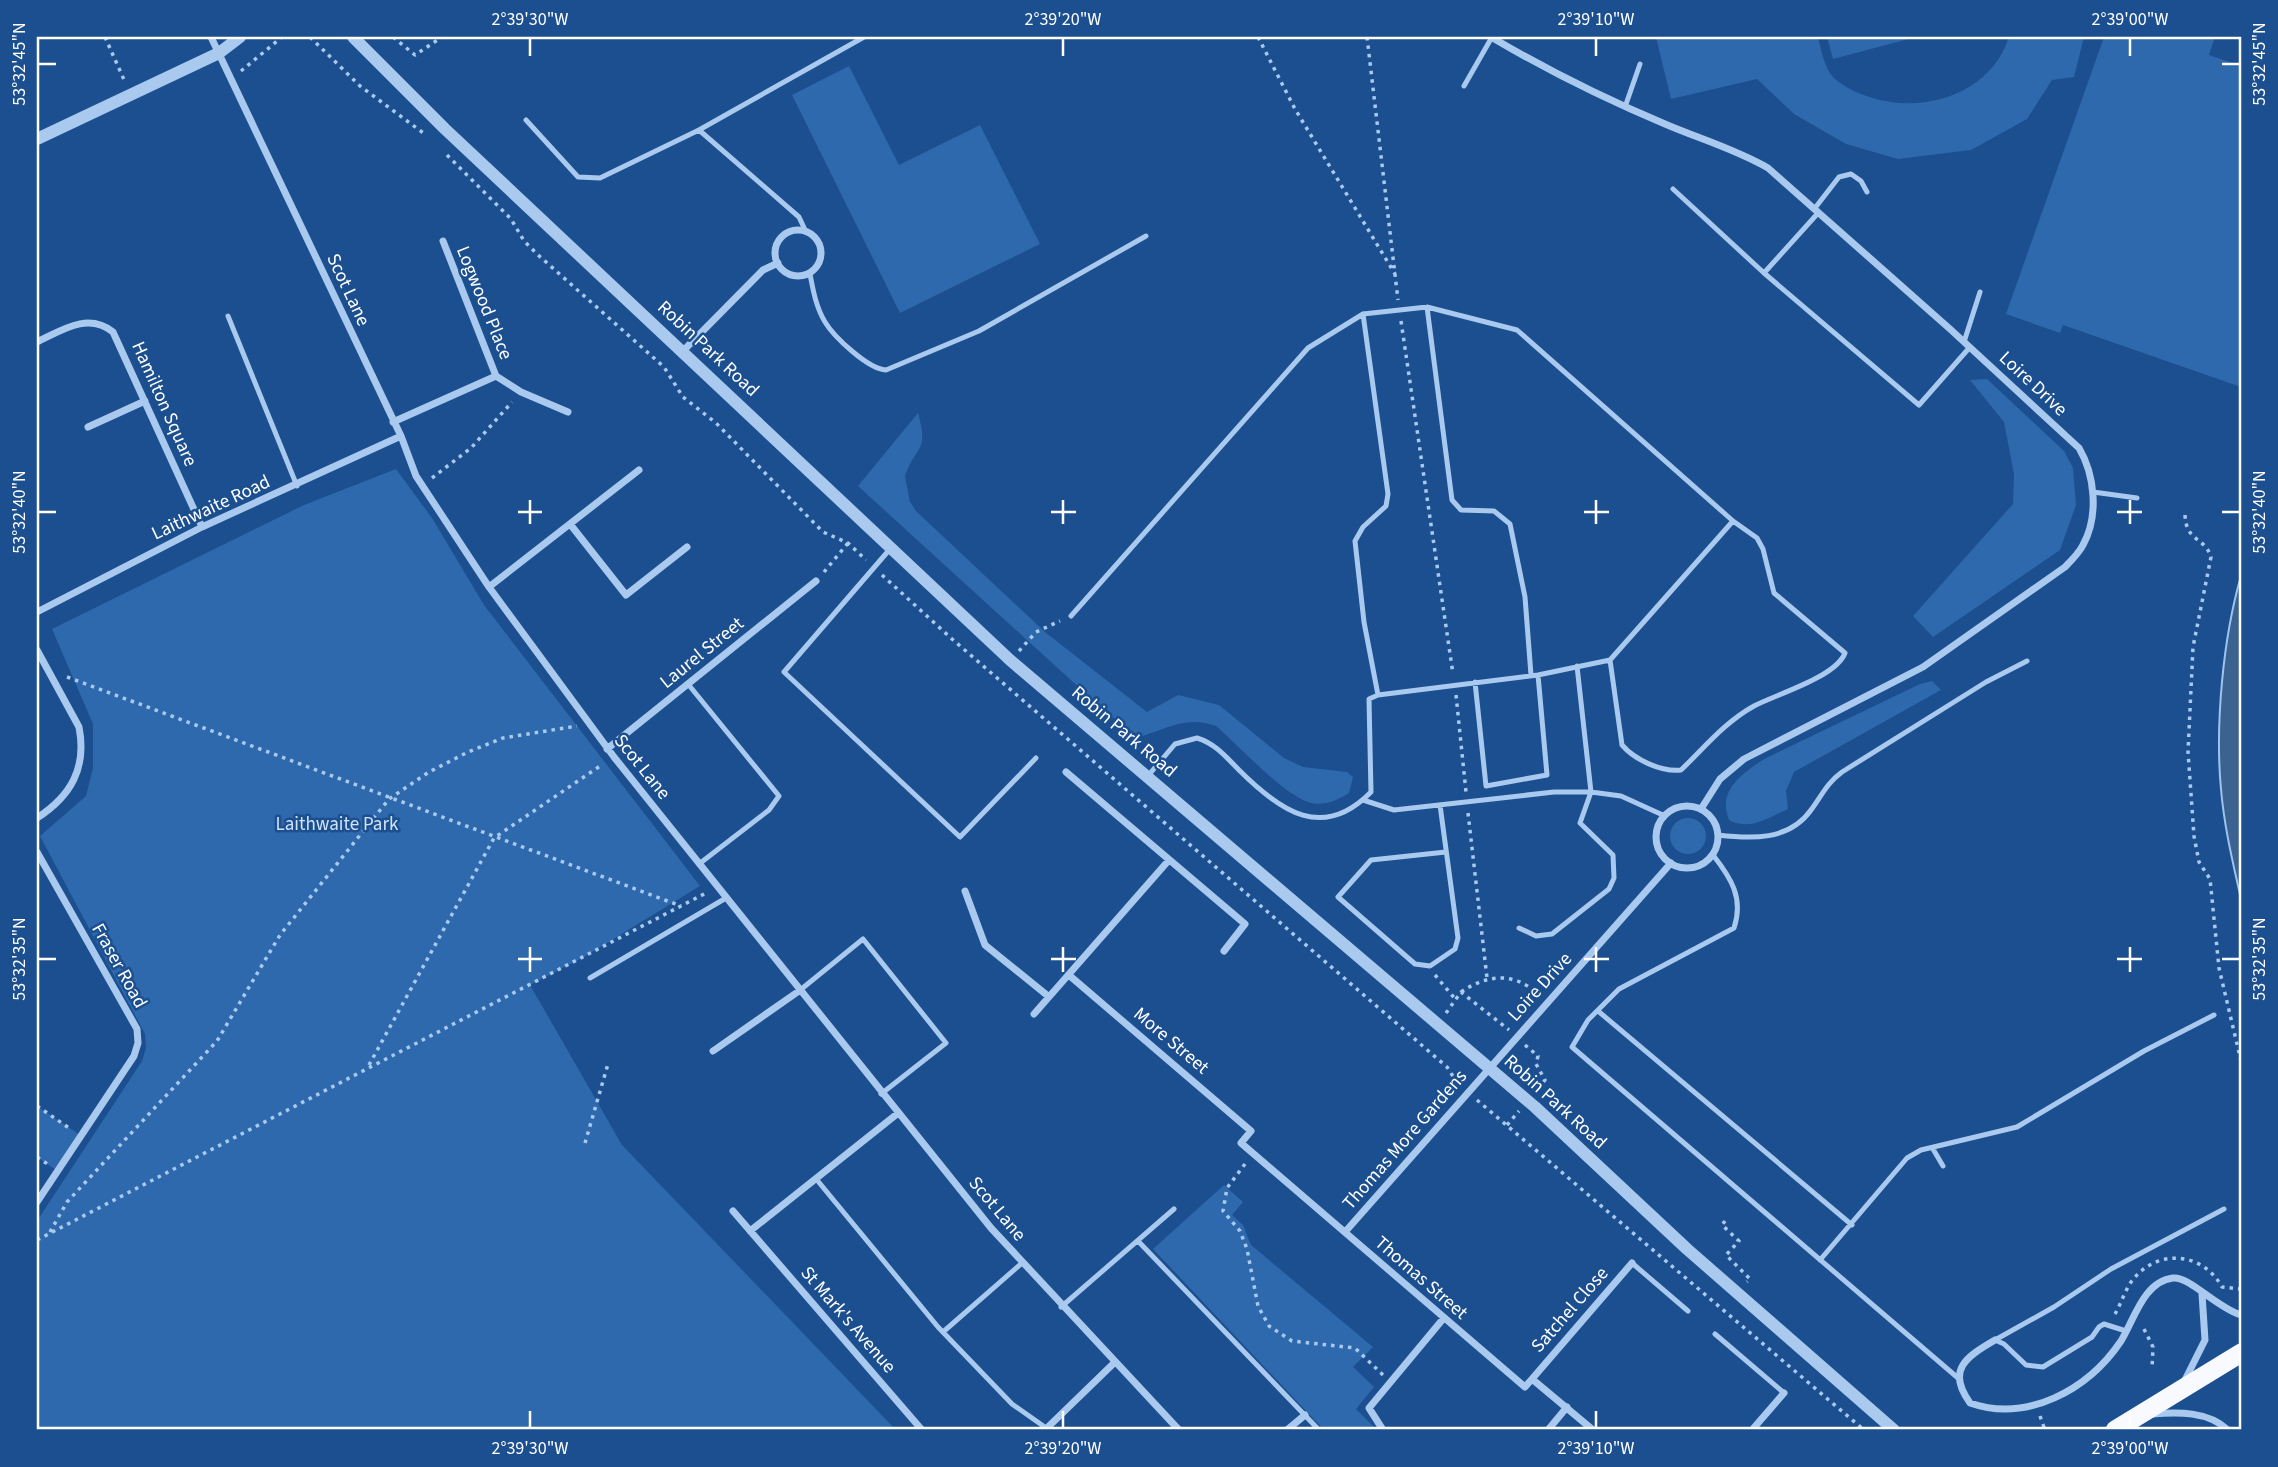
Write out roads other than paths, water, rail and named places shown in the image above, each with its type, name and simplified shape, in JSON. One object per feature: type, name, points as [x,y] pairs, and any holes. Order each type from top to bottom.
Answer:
[{"type":"highway","points":[[2115,1430],[2241,1353]]},
{"type":"street","name":"Scot Lane","points":[[211,37],[401,436],[422,486],[489,587],[607,749],[897,1114],[1061,1307],[1178,1430]]},
{"type":"street","points":[[37,139],[131,97],[219,53],[240,37]]},
{"type":"street","name":"Robin Park Road","points":[[353,37],[445,129],[1010,660],[1489,1069],[1894,1430]]},
{"type":"street","name":"Loire Drive","points":[[1492,37],[1625,107],[1745,155],[1768,169],[1967,344],[2078,447],[2088,464],[2093,492],[2083,545],[2065,567],[1923,667],[1744,759],[1720,779],[1701,809]]},
{"type":"street","points":[[791,232],[806,232],[817,241],[821,255],[810,274],[795,276],[778,263],[776,248],[784,236],[791,232]]},
{"type":"street","name":"Logwood Place","points":[[443,241],[496,376],[520,392],[569,412]]},
{"type":"street","points":[[683,351],[763,270],[778,263]]},
{"type":"street","name":"Hamilton Square","points":[[37,341],[87,321],[106,326],[119,341],[202,527]]},
{"type":"street","name":"Logwood Place","points":[[393,422],[496,376]]},
{"type":"street","points":[[89,427],[145,401]]},
{"type":"street","name":"Laithwaite Road","points":[[37,612],[202,527],[297,486],[401,436]]},
{"type":"street","points":[[489,587],[639,470]]},
{"type":"street","points":[[570,524],[626,595],[687,547]]},
{"type":"street","name":"Laurel Street","points":[[607,749],[816,581]]},
{"type":"street","points":[[37,650],[79,727],[82,756],[69,792],[55,807],[37,818]]},
{"type":"street","points":[[1066,772],[1245,924],[1224,951]]},
{"type":"street","points":[[1682,806],[1701,809],[1710,815],[1718,835],[1713,855],[1698,866],[1679,867],[1671,863],[1659,849],[1657,840],[1660,823],[1665,816],[1682,806]]},
{"type":"street","name":"Fraser Road","points":[[37,852],[137,1029],[138,1043],[134,1056],[37,1202]]},
{"type":"street","points":[[1034,1014],[1169,860]]},
{"type":"street","name":"Loire Drive","points":[[1489,1069],[1671,863]]},
{"type":"street","points":[[965,891],[985,945],[1048,996]]},
{"type":"street","name":"More Street","points":[[1070,976],[1251,1131],[1241,1143],[1253,1153]]},
{"type":"street","points":[[713,1051],[799,991]]},
{"type":"street","name":"Thomas More Gardens","points":[[1345,1233],[1489,1069]]},
{"type":"street","points":[[750,1231],[897,1114]]},
{"type":"street","name":"Thomas Street","points":[[1253,1153],[1443,1320],[1525,1387],[1532,1379],[1594,1430]]},
{"type":"street","name":"St Mark's Avenue","points":[[733,1211],[922,1430]]},
{"type":"street","name":"Satchel Close","points":[[1532,1379],[1632,1263]]},
{"type":"street","points":[[1995,1340],[1971,1354],[1962,1365],[1958,1378],[1961,1390],[1970,1403],[2004,1411],[2036,1406],[2067,1392],[2097,1368],[2126,1331],[2151,1289],[2164,1280],[2188,1280],[2202,1294],[2224,1309],[2241,1315]]},
{"type":"street","points":[[2171,1396],[2193,1366],[2205,1340],[2202,1294]]},
{"type":"street","points":[[1383,1430],[1369,1408],[1443,1320]]},
{"type":"street","points":[[1048,1429],[1114,1363]]},
{"type":"street","points":[[1752,1430],[1784,1393]]},
{"type":"street","points":[[1548,1430],[1567,1407]]},
{"type":"street","points":[[2141,1414],[2200,1415],[2219,1421],[2228,1430]]},
{"type":"street","points":[[1287,1430],[1305,1415]]},
{"type":"lane","points":[[526,120],[578,177],[600,178],[699,130],[863,37]]},
{"type":"lane","points":[[1464,86],[1492,37]]},
{"type":"lane","points":[[1625,107],[1640,64]]},
{"type":"lane","points":[[699,130],[799,217],[806,232]]},
{"type":"lane","points":[[1764,273],[1817,210],[1839,177],[1851,174],[1861,181],[1867,192]]},
{"type":"lane","points":[[1673,189],[1764,273],[1919,405],[1967,344],[1979,292]]},
{"type":"lane","points":[[810,274],[814,296],[826,323],[857,355],[878,370],[886,370],[979,331],[1146,236]]},
{"type":"lane","points":[[1427,307],[1442,402],[1452,500],[1461,510],[1494,511],[1510,524],[1525,597],[1546,775],[1486,786],[1475,682]]},
{"type":"lane","points":[[1071,616],[1308,348],[1363,314],[1427,307],[1517,330],[1732,521],[1757,538],[1763,549],[1774,593],[1845,653],[1834,669],[1755,706],[1722,729],[1681,770],[1671,771],[1628,753],[1622,745],[1611,660]]},
{"type":"lane","points":[[1363,314],[1388,494],[1386,506],[1363,527],[1355,541],[1364,622],[1378,695]]},
{"type":"lane","points":[[228,316],[297,486]]},
{"type":"lane","points":[[2093,492],[2137,498]]},
{"type":"lane","points":[[1147,776],[1175,744],[1197,738],[1209,742],[1269,795],[1300,815],[1320,819],[1339,817],[1371,792],[1373,783],[1367,705],[1369,699],[1378,695],[1535,675],[1611,660],[1732,521]]},
{"type":"lane","points":[[890,549],[784,672],[960,837],[1036,758]]},
{"type":"lane","points":[[1718,835],[1752,839],[1789,828],[1804,818],[1821,793],[1842,772],[1986,682],[2027,660]]},
{"type":"lane","points":[[1519,928],[1536,936],[1552,934],[1609,889],[1615,878],[1613,855],[1580,823],[1591,792],[1577,666]]},
{"type":"lane","points":[[688,684],[779,796],[769,810],[699,863]]},
{"type":"lane","points":[[1363,800],[1394,810],[1554,792],[1591,792],[1621,796],[1665,816]]},
{"type":"lane","points":[[1440,805],[1458,938],[1455,948],[1430,966],[1415,964],[1338,897],[1371,860],[1446,852]]},
{"type":"lane","points":[[1713,855],[1730,879],[1738,898],[1734,928],[1619,989],[1588,1020],[1572,1047],[1958,1378]]},
{"type":"lane","points":[[590,978],[726,898]]},
{"type":"lane","points":[[799,991],[863,939],[946,1043],[881,1094]]},
{"type":"lane","points":[[1598,1011],[1852,1225]]},
{"type":"lane","points":[[1820,1260],[1907,1158],[2017,1127],[2144,1051],[2214,1015]]},
{"type":"lane","points":[[1933,1149],[1943,1166]]},
{"type":"lane","points":[[817,1180],[943,1332],[1012,1404],[1048,1429]]},
{"type":"lane","points":[[1061,1307],[1174,1209]]},
{"type":"lane","points":[[1995,1340],[2054,1307],[2111,1269],[2224,1209]]},
{"type":"lane","points":[[1138,1241],[1319,1430]]},
{"type":"lane","points":[[943,1332],[1022,1263]]},
{"type":"lane","points":[[1632,1263],[1688,1311]]},
{"type":"lane","points":[[1995,1340],[2004,1344],[2026,1365],[2043,1367],[2092,1337],[2098,1326],[2104,1324],[2126,1331]]},
{"type":"lane","points":[[1715,1334],[1784,1393]]},
{"type":"park label","name":"Laithwaite Park","points":[[337,824]]}]
